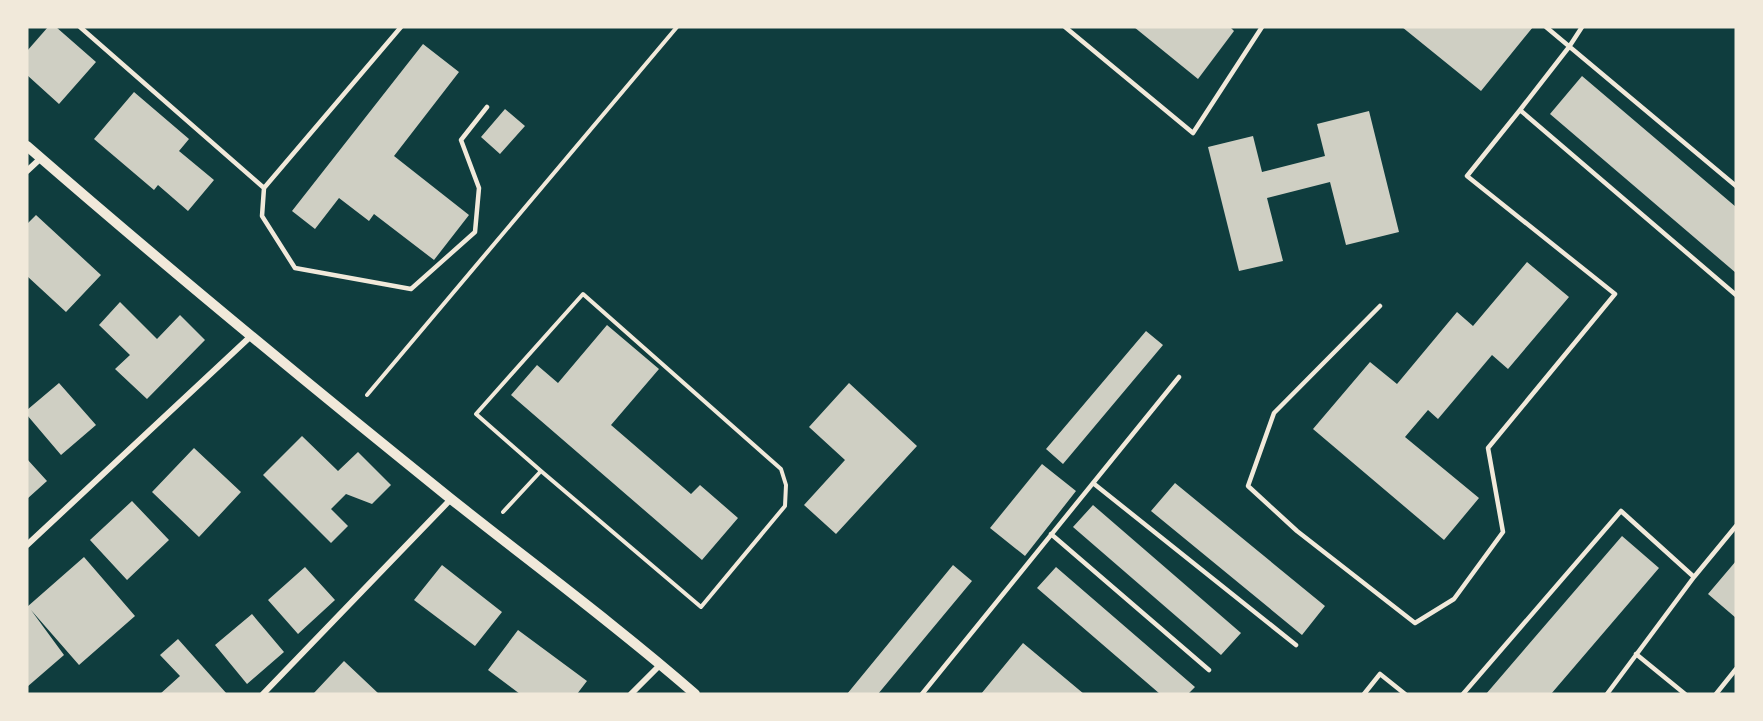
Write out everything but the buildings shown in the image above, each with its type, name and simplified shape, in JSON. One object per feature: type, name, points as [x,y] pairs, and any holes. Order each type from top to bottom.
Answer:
[{"type":"street","points":[[27,146],[251,336],[451,499],[661,664],[695,694]]},
{"type":"street","points":[[27,171],[41,158]]},
{"type":"street","points":[[27,545],[251,336]]},
{"type":"street","points":[[263,694],[451,499]]},
{"type":"street","points":[[631,694],[661,664]]},
{"type":"lane","points":[[80,27],[264,188]]},
{"type":"lane","points":[[401,27],[264,188],[262,216],[295,268],[411,289],[475,232],[479,188],[461,140],[487,107]]},
{"type":"lane","points":[[1065,27],[1193,133],[1262,27]]},
{"type":"lane","points":[[1546,27],[1736,186]]},
{"type":"lane","points":[[1380,306],[1274,413],[1248,486],[1297,531],[1415,623],[1454,599],[1503,532],[1488,448],[1616,294],[1467,176],[1569,47],[1582,27]]},
{"type":"lane","points":[[1520,110],[1736,295]]},
{"type":"lane","points":[[922,694],[1179,377]]},
{"type":"lane","points":[[1093,483],[1296,645]]},
{"type":"lane","points":[[1463,694],[1621,511],[1694,578]]},
{"type":"lane","points":[[1607,694],[1736,526]]},
{"type":"lane","points":[[1051,534],[1209,670]]},
{"type":"lane","points":[[1636,654],[1685,694]]},
{"type":"lane","points":[[1716,694],[1736,669]]},
{"type":"lane","points":[[1364,694],[1380,674],[1405,694]]},
{"type":"path","points":[[367,395],[677,27]]},
{"type":"path","points":[[583,294],[781,469],[786,486],[785,506],[701,607],[541,471],[476,414],[583,294]]},
{"type":"path","points":[[503,512],[541,471]]}]
